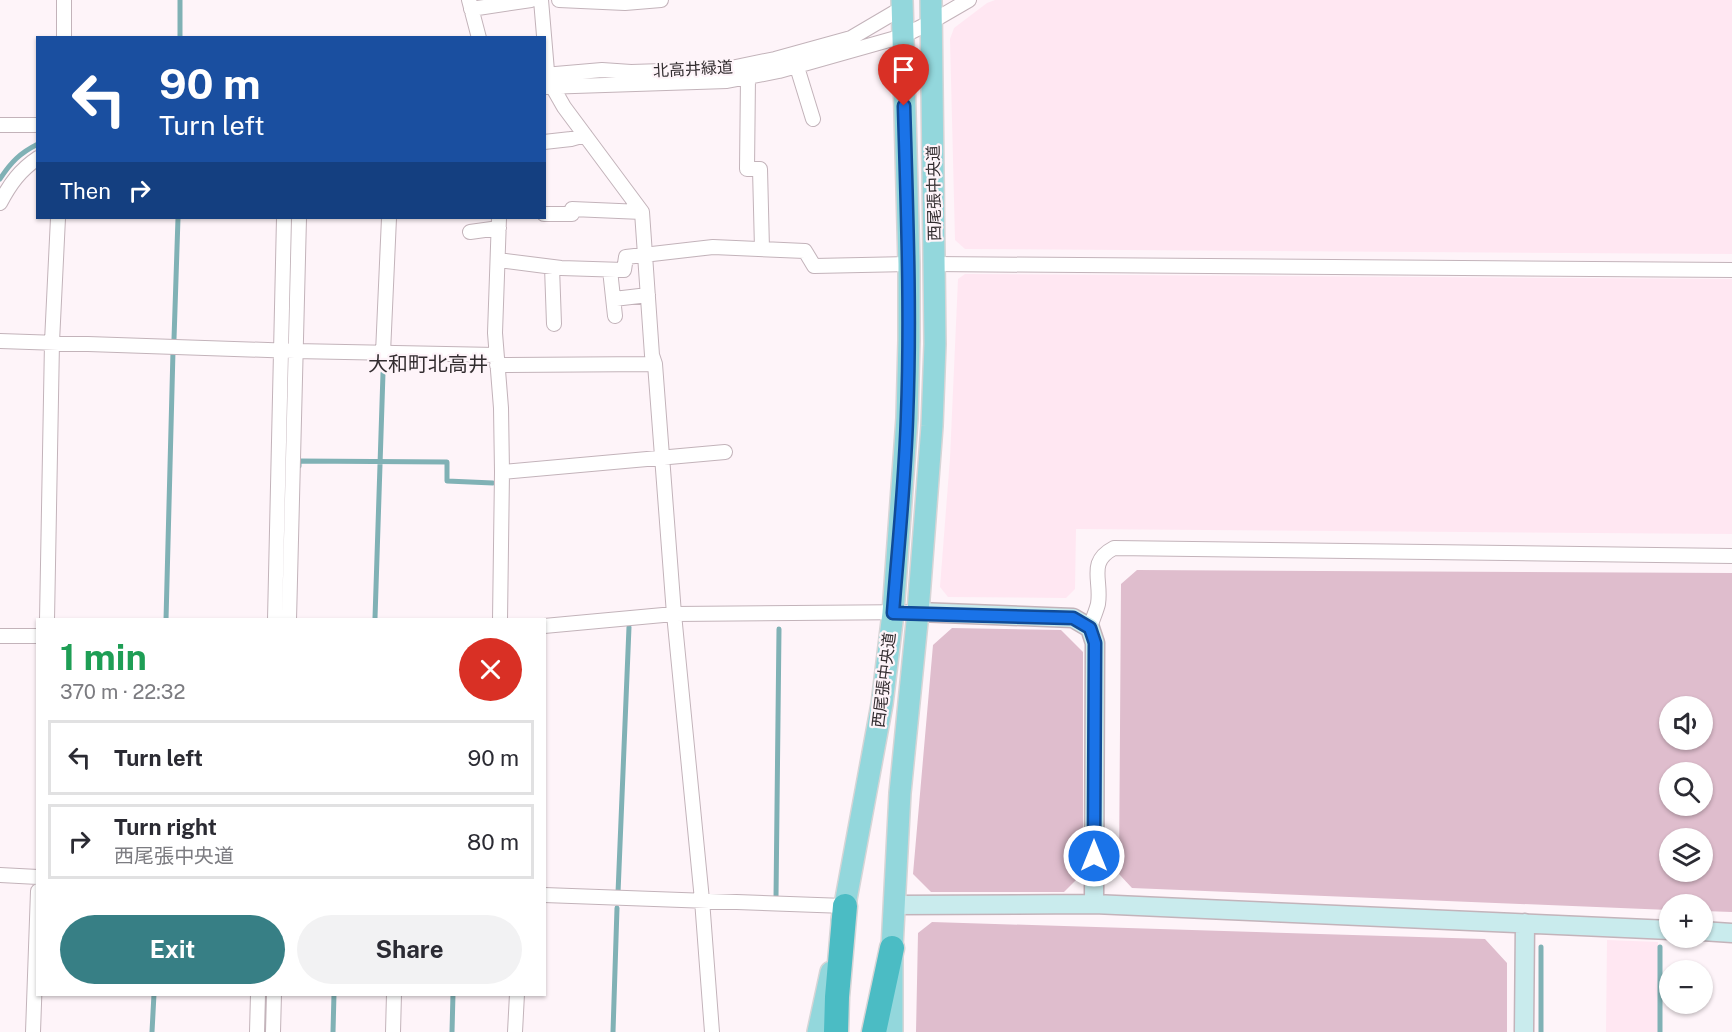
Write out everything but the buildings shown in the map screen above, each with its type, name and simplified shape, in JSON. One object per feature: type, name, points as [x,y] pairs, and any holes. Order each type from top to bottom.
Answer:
[{"type":"highway","points":[[836,1032],[845,906]]},
{"type":"highway","points":[[874,1032],[892,948]]},
{"type":"main road","name":"西尾張中央道","points":[[892,1032],[892,948],[900,793],[918,612],[932,426],[934,264],[931,0]]},
{"type":"main road","name":"西尾張中央道","points":[[818,1032],[845,906],[882,704],[893,613],[907,418],[909,340],[902,4]]},
{"type":"street","points":[[64,0],[64,36]]},
{"type":"street","points":[[478,36],[470,5],[531,0]]},
{"type":"street","points":[[541,0],[544,36]]},
{"type":"street","points":[[559,0],[625,3],[661,0]]},
{"type":"street","points":[[547,81],[683,83],[748,78],[797,67],[903,36],[932,22],[963,2]]},
{"type":"street","name":"北高井緑道","points":[[547,81],[602,70],[631,72],[726,69],[775,59],[851,38],[902,4]]},
{"type":"street","points":[[797,67],[813,119]]},
{"type":"street","points":[[748,78],[747,169],[760,169],[762,249]]},
{"type":"street","points":[[547,81],[642,212],[674,614],[702,900],[712,1032]]},
{"type":"street","points":[[0,125],[36,125]]},
{"type":"street","points":[[546,142],[585,135]]},
{"type":"street","points":[[0,203],[13,179],[36,159]]},
{"type":"street","points":[[546,214],[572,214],[572,209],[642,212]]},
{"type":"street","points":[[47,618],[52,342],[58,219]]},
{"type":"street","points":[[284,219],[289,350],[289,618]]},
{"type":"street","points":[[275,618],[289,350],[299,219]]},
{"type":"street","points":[[384,353],[389,219]]},
{"type":"street","points":[[470,232],[499,223],[495,311],[496,360],[501,408],[500,618]]},
{"type":"street","points":[[498,260],[552,267],[624,270],[626,257],[713,247],[805,251],[814,266],[909,264]]},
{"type":"street","points":[[934,264],[1732,270]]},
{"type":"street","points":[[552,267],[554,324]]},
{"type":"street","points":[[610,270],[615,316]]},
{"type":"street","points":[[614,299],[648,295]]},
{"type":"street","points":[[0,341],[655,364]]},
{"type":"street","points":[[502,472],[725,452]]},
{"type":"street","points":[[1094,904],[1095,643],[1090,628],[1098,604],[1098,562],[1103,554],[1114,548],[1732,556]]},
{"type":"street","points":[[546,626],[674,614],[918,612],[1073,618],[1090,628]]},
{"type":"street","points":[[0,636],[36,636]]},
{"type":"street","points":[[0,875],[36,877]]},
{"type":"street","points":[[546,895],[845,906]]},
{"type":"street","points":[[894,905],[1094,904],[1659,929]]},
{"type":"street","points":[[1524,1032],[1525,923]]},
{"type":"street","points":[[1713,932],[1732,933]]},
{"type":"street","points":[[33,1032],[36,947]]},
{"type":"street","points":[[256,1032],[258,996]]},
{"type":"street","points":[[273,1032],[274,996]]},
{"type":"street","points":[[393,1032],[394,996]]},
{"type":"street","points":[[515,1032],[517,996]]},
{"type":"shaded area","points":[[995,0],[1732,0],[1732,254],[965,249],[955,240],[950,39],[954,28],[987,3]]},
{"type":"shaded area","points":[[965,274],[1732,279],[1732,534],[1076,529],[1075,589],[1066,598],[948,597],[940,587],[950,458],[958,279]]},
{"type":"shaded area","points":[[1137,570],[1732,573],[1732,912],[1713,911],[1713,894],[1659,894],[1659,910],[1132,888],[1119,874],[1121,584]]},
{"type":"shaded area","points":[[952,628],[1061,630],[1083,652],[1083,873],[1064,892],[931,892],[913,874],[933,645]]},
{"type":"shaded area","points":[[932,922],[1485,939],[1507,963],[1507,1032],[916,1032],[918,933]]},
{"type":"shaded area","points":[[1607,940],[1658,942],[1658,1032],[1606,1032]]},
{"type":"waterway","points":[[180,0],[180,36]]},
{"type":"waterway","points":[[0,179],[16,158],[36,145]]},
{"type":"waterway","points":[[174,339],[178,219]]},
{"type":"waterway","points":[[289,281],[291,219]]},
{"type":"waterway","points":[[166,618],[173,351]]},
{"type":"waterway","points":[[375,618],[383,373]]},
{"type":"waterway","points":[[299,466],[299,461],[447,462],[447,481],[493,483]]},
{"type":"waterway","points":[[618,893],[629,627]]},
{"type":"waterway","points":[[776,898],[779,629]]},
{"type":"waterway","points":[[613,1032],[617,908]]},
{"type":"waterway","points":[[1541,947],[1541,1032]]},
{"type":"waterway","points":[[1660,948],[1660,1032]]},
{"type":"waterway","points":[[152,1032],[154,996]]},
{"type":"waterway","points":[[266,1032],[267,996]]},
{"type":"waterway","points":[[333,1032],[334,996]]},
{"type":"waterway","points":[[452,1032],[453,996]]},
{"type":"district","name":"大和町北高井","points":[[428,364]]},
{"type":"route","points":[[904,106],[909,340],[907,418],[893,613],[1073,618],[1090,628],[1095,643],[1094,856]]}]
